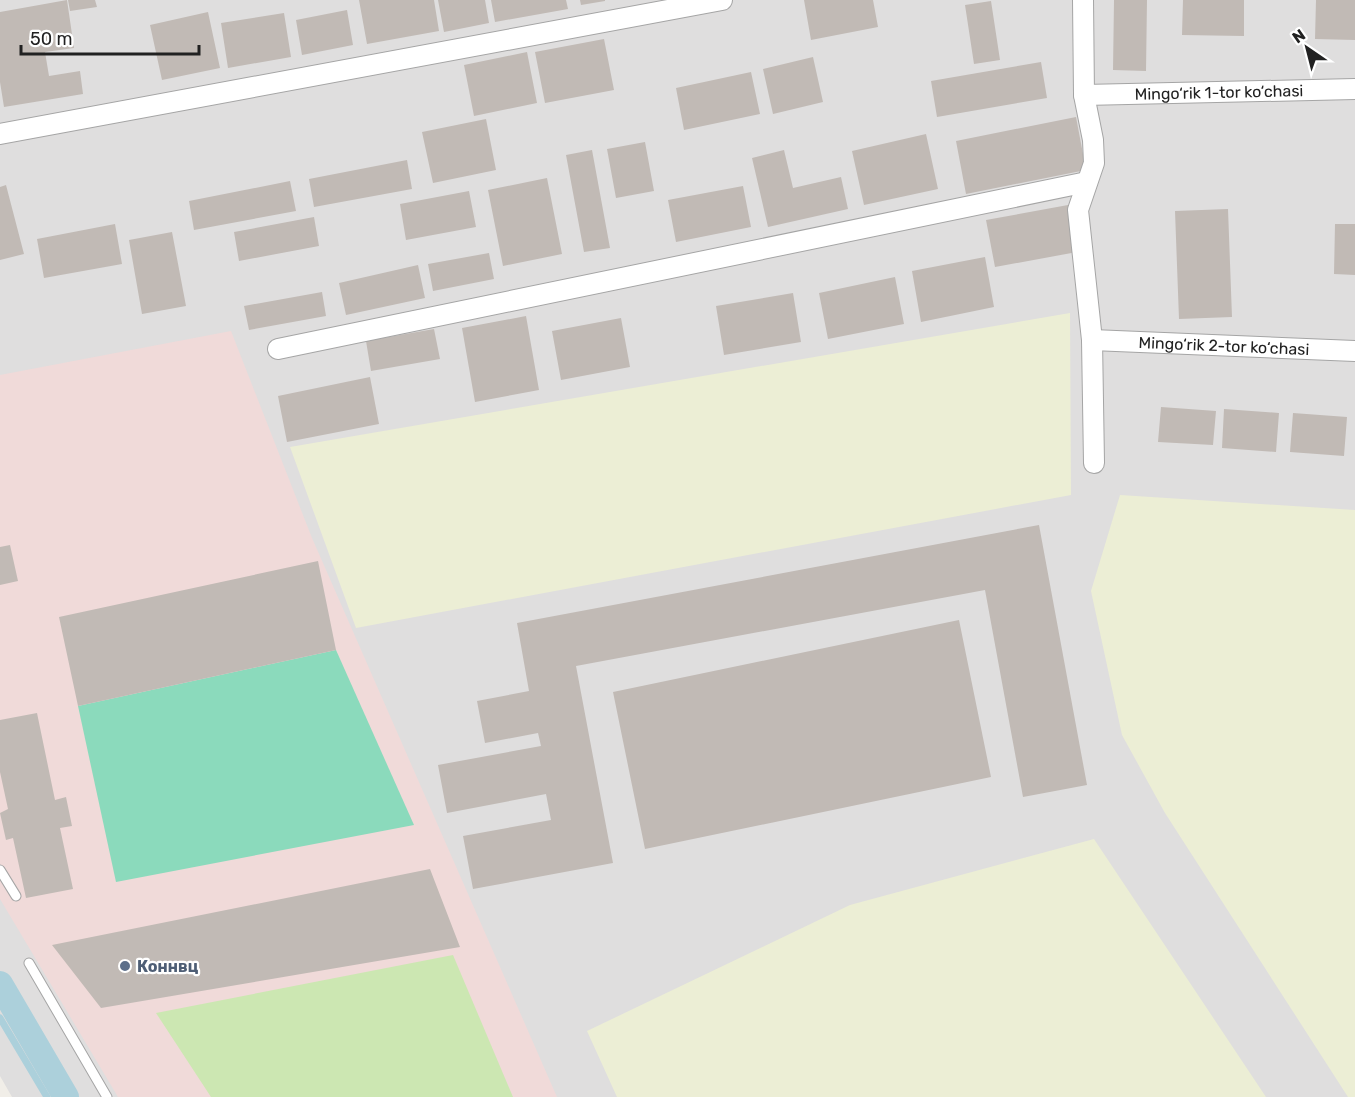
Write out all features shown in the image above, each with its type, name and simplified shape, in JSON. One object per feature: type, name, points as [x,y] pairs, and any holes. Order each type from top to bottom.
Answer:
[{"type":"street","points":[[0,135],[722,0]]},
{"type":"street","points":[[1083,0],[1084,95],[1093,140],[1094,163],[1078,210],[1092,340],[1094,463]]},
{"type":"street","name":"Mingo‘rik 1-tor ko‘chasi","points":[[1084,95],[1355,90]]},
{"type":"street","points":[[278,349],[1087,182]]},
{"type":"street","name":"Mingo‘rik 2-tor ko‘chasi","points":[[1092,340],[1355,351]]},
{"type":"lane","points":[[0,870],[16,896]]},
{"type":"lane","points":[[29,963],[107,1097]]},
{"type":"shaded area","points":[[0,0],[1355,0],[1355,1097],[12,1097],[0,1076]]},
{"type":"shaded area","points":[[231,331],[312,538],[557,1097],[118,1097],[0,899],[0,375]]},
{"type":"green space","points":[[1070,313],[1071,495],[356,628],[290,447]]},
{"type":"green space","points":[[1120,495],[1355,510],[1355,1097],[1348,1097],[1165,813],[1122,735],[1091,591]]},
{"type":"green space","points":[[336,650],[414,825],[116,882],[78,706]]},
{"type":"green space","points":[[1094,839],[1266,1097],[617,1097],[587,1031],[850,905]]},
{"type":"green space","points":[[453,955],[513,1097],[211,1097],[156,1013]]},
{"type":"building","points":[[67,0],[74,48],[45,52],[49,76],[80,71],[83,94],[4,107],[0,82],[0,12]]},
{"type":"building","points":[[68,0],[95,0],[97,7],[70,11]]},
{"type":"building","points":[[359,0],[434,0],[439,31],[367,44]]},
{"type":"building","points":[[438,0],[485,0],[489,23],[444,32]]},
{"type":"building","points":[[491,0],[566,0],[568,9],[495,22]]},
{"type":"building","points":[[580,0],[605,0],[605,1],[581,5]]},
{"type":"building","points":[[804,0],[873,0],[878,27],[811,40]]},
{"type":"building","points":[[1114,0],[1147,0],[1146,71],[1113,70]]},
{"type":"building","points":[[1183,0],[1244,0],[1244,36],[1182,35]]},
{"type":"building","points":[[1316,0],[1355,0],[1355,40],[1315,39]]},
{"type":"building","points":[[991,1],[1000,60],[974,64],[965,5]]},
{"type":"building","points":[[347,10],[353,45],[302,55],[296,20]]},
{"type":"building","points":[[208,12],[220,68],[162,80],[150,25]]},
{"type":"building","points":[[284,13],[291,57],[228,68],[221,23]]},
{"type":"building","points":[[604,39],[614,90],[545,103],[535,52]]},
{"type":"building","points":[[527,52],[537,103],[474,116],[464,65]]},
{"type":"building","points":[[813,57],[823,102],[773,114],[763,69]]},
{"type":"building","points":[[1041,62],[1047,98],[937,117],[931,81]]},
{"type":"building","points":[[751,72],[760,114],[684,130],[676,88]]},
{"type":"building","points":[[1076,117],[1086,170],[966,194],[956,141]]},
{"type":"building","points":[[486,119],[496,170],[433,183],[422,132]]},
{"type":"building","points":[[926,134],[938,189],[864,205],[852,151]]},
{"type":"building","points":[[645,142],[654,191],[616,198],[607,149]]},
{"type":"building","points":[[592,150],[610,248],[584,252],[566,155]]},
{"type":"building","points":[[784,150],[793,188],[841,177],[848,209],[768,227],[752,158]]},
{"type":"building","points":[[407,160],[412,189],[314,207],[309,179]]},
{"type":"building","points":[[547,178],[562,254],[503,266],[488,190]]},
{"type":"building","points":[[290,181],[296,211],[194,230],[189,201]]},
{"type":"building","points":[[6,185],[24,254],[0,260],[0,187]]},
{"type":"building","points":[[743,186],[751,227],[676,242],[668,200]]},
{"type":"building","points":[[469,191],[476,227],[406,240],[400,204]]},
{"type":"building","points":[[1068,205],[1077,252],[995,267],[986,220]]},
{"type":"building","points":[[1228,209],[1232,317],[1179,319],[1175,211]]},
{"type":"building","points":[[314,217],[319,246],[239,261],[234,232]]},
{"type":"building","points":[[115,224],[122,264],[44,278],[37,239]]},
{"type":"building","points":[[1335,224],[1355,224],[1355,275],[1334,274]]},
{"type":"building","points":[[172,232],[186,306],[142,314],[129,240]]},
{"type":"building","points":[[489,253],[494,279],[433,291],[428,264]]},
{"type":"building","points":[[985,257],[994,307],[921,322],[912,271]]},
{"type":"building","points":[[418,265],[425,298],[346,315],[339,283]]},
{"type":"building","points":[[895,277],[904,324],[828,339],[819,293]]},
{"type":"building","points":[[322,292],[326,316],[249,330],[244,306]]},
{"type":"building","points":[[793,293],[801,342],[724,355],[716,306]]},
{"type":"building","points":[[526,316],[539,390],[475,402],[462,328]]},
{"type":"building","points":[[621,318],[630,367],[561,380],[552,331]]},
{"type":"building","points":[[434,329],[440,359],[371,371],[366,341]]},
{"type":"building","points":[[370,377],[379,424],[287,442],[278,396]]},
{"type":"building","points":[[1161,407],[1216,411],[1213,445],[1158,442]]},
{"type":"building","points":[[1224,409],[1279,413],[1276,452],[1222,448]]},
{"type":"building","points":[[1293,413],[1347,417],[1344,456],[1290,452]]},
{"type":"building","points":[[1039,525],[1087,785],[1023,797],[985,590],[576,666],[613,863],[473,889],[463,836],[551,820],[546,794],[447,813],[438,765],[541,746],[538,733],[485,743],[477,701],[529,691],[517,623]]},
{"type":"building","points":[[10,545],[18,581],[0,585],[0,547]]},
{"type":"building","points":[[318,561],[336,650],[78,706],[59,617]]},
{"type":"building","points":[[959,620],[991,777],[645,849],[613,692]]},
{"type":"building","points":[[37,713],[55,800],[66,797],[72,826],[60,828],[73,889],[26,898],[13,838],[6,840],[0,813],[8,809],[0,772],[0,720]]},
{"type":"building","points":[[430,869],[460,947],[101,1008],[52,945]]},
{"type":"waterway","points":[[0,984],[66,1097]]},
{"type":"waterway","points":[[0,1018],[47,1097]]},
{"type":"place","name":"Коннвц","points":[[125,966]]}]
